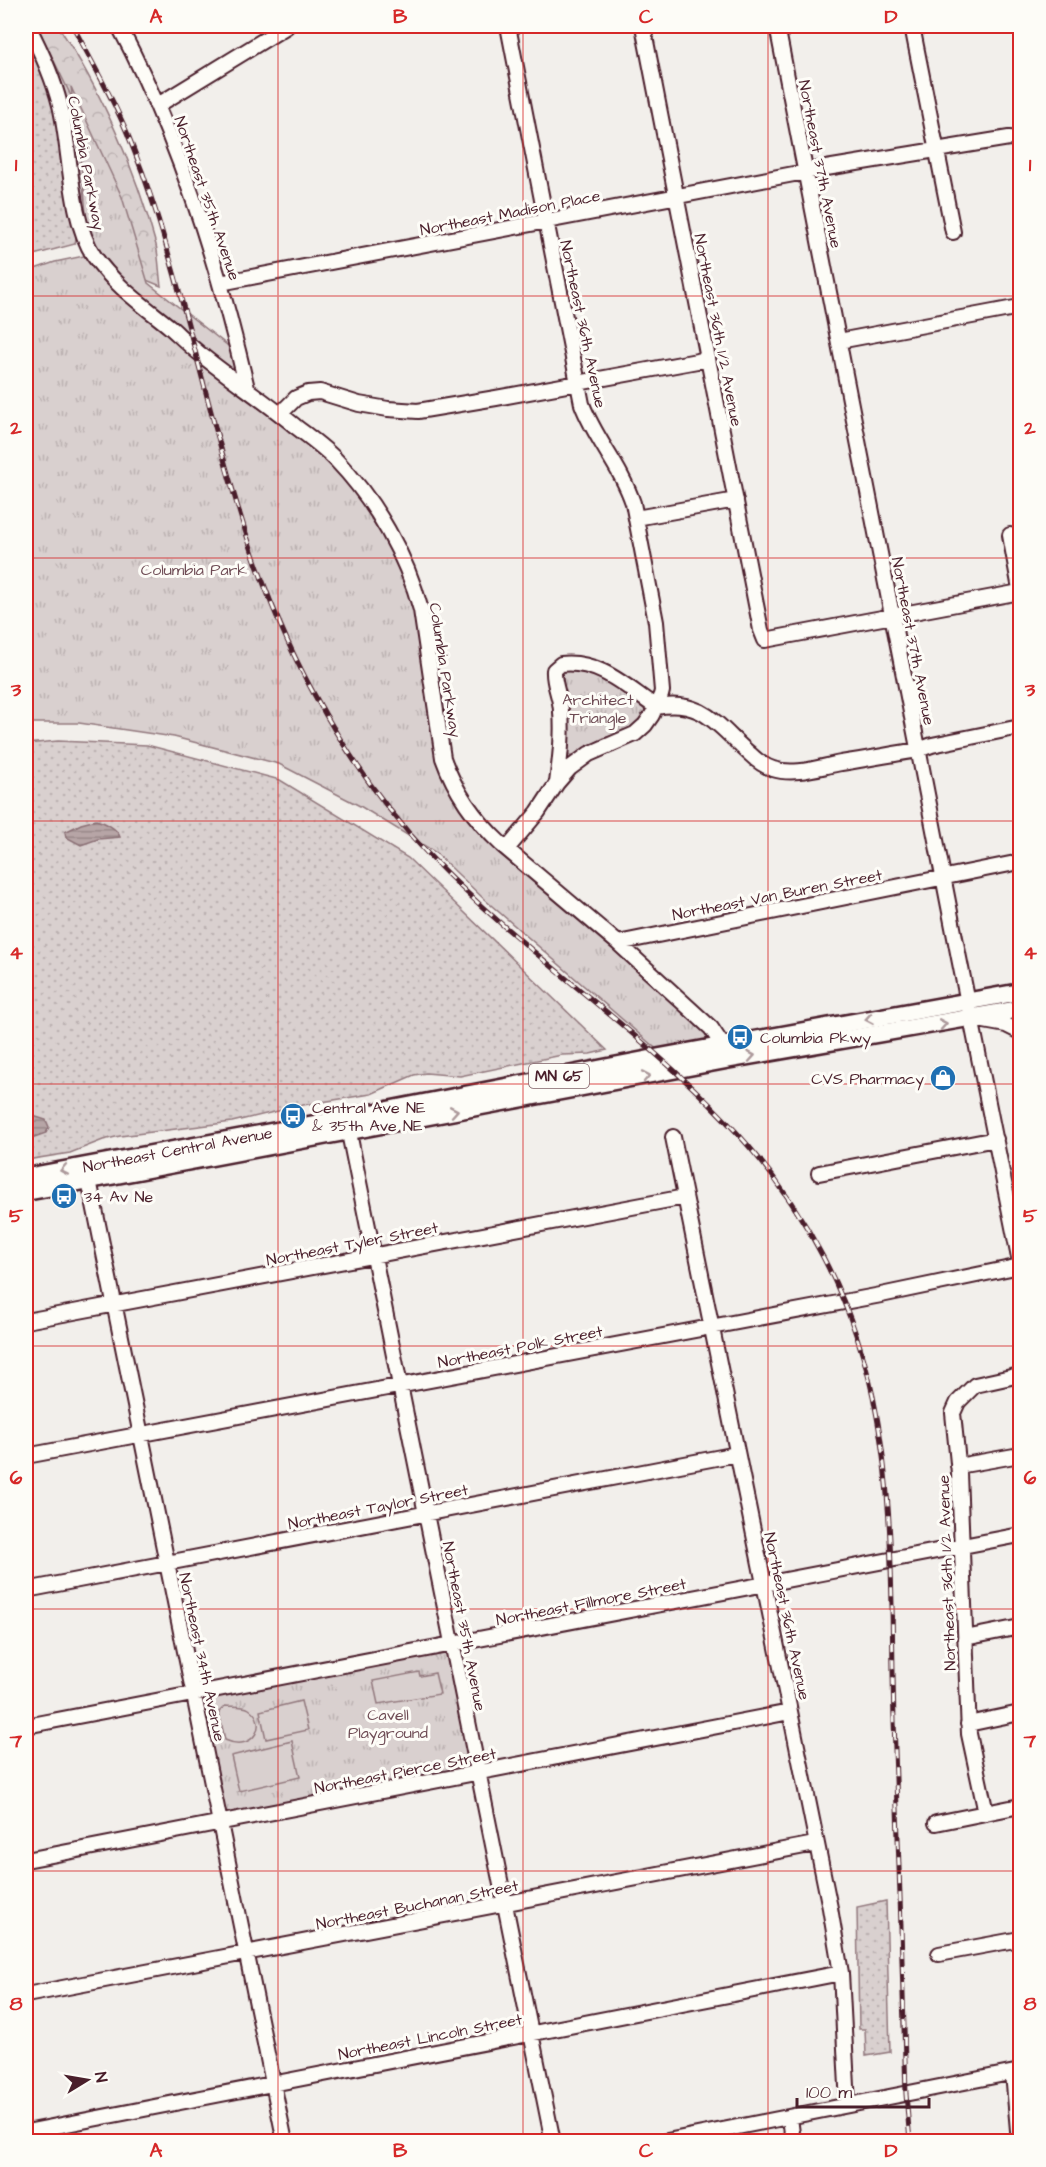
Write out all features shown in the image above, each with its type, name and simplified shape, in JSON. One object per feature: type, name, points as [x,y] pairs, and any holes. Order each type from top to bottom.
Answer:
[{"type":"main road","name":"MN 65","points":[[969,1010],[1020,992]]},
{"type":"main road","name":"MN 65","points":[[969,1010],[1020,1009]]},
{"type":"main road","name":"Northeast Central Avenue","points":[[26,1177],[347,1124],[724,1053],[969,1010]]},
{"type":"main road","name":"Northeast Central Avenue","points":[[26,1192],[347,1124]]},
{"type":"street","name":"Columbia Parkway","points":[[28,26],[52,77],[60,106],[75,201],[86,240],[93,254],[105,270],[142,306],[335,459],[359,486],[397,546],[416,589],[438,731],[450,779],[485,829],[618,943],[711,1028],[724,1053]]},
{"type":"street","name":"Northeast 35th Avenue","points":[[119,26],[158,105],[200,219],[220,283],[247,388]]},
{"type":"street","points":[[158,105],[287,26]]},
{"type":"street","name":"Northeast 36th Avenue","points":[[508,26],[582,404],[589,423],[628,486],[636,518],[656,622],[662,690],[656,707]]},
{"type":"street","name":"Northeast 36th 1/2 Avenue","points":[[643,26],[761,630],[765,640],[892,616]]},
{"type":"street","name":"Northeast 37th Avenue","points":[[777,26],[1020,1262]]},
{"type":"street","points":[[912,26],[953,232]]},
{"type":"street","name":"Northeast Madison Place","points":[[220,283],[806,174],[820,169],[1009,138],[1020,139]]},
{"type":"street","points":[[839,341],[1020,307]]},
{"type":"street","points":[[280,414],[296,398],[308,393],[320,392],[388,410],[418,411],[708,359]]},
{"type":"street","points":[[636,518],[736,500]]},
{"type":"street","points":[[892,616],[1020,590],[1010,535]]},
{"type":"street","points":[[557,783],[562,737],[561,709],[554,670],[561,664],[581,663],[599,669],[618,679],[656,707],[672,704],[695,709],[708,716],[757,761],[785,772],[918,750],[1020,727]]},
{"type":"street","points":[[507,849],[570,768],[588,754],[635,734],[645,725],[656,707]]},
{"type":"street","name":"Northeast Van Buren Street","points":[[618,943],[1020,862]]},
{"type":"street","points":[[969,1010],[1020,1032]]},
{"type":"street","name":"Northeast 35th Avenue","points":[[347,1124],[553,2142]]},
{"type":"street","name":"Northeast 36th Avenue","points":[[673,1137],[815,1844],[830,1908],[841,1973],[848,2105]]},
{"type":"street","points":[[819,1173],[996,1138]]},
{"type":"street","name":"Northeast 34th Avenue","points":[[89,1180],[285,2142]]},
{"type":"street","points":[[1007,1196],[1020,1202]]},
{"type":"street","name":"Northeast Tyler Street","points":[[26,1321],[685,1197]]},
{"type":"street","name":"Northeast Polk Street","points":[[26,1456],[711,1327],[1020,1266]]},
{"type":"street","name":"Northeast 36th 1/2 Avenue","points":[[986,1813],[968,1724],[962,1548],[953,1413],[958,1402],[975,1385],[1020,1375]]},
{"type":"street","name":"Northeast Taylor Street","points":[[26,1590],[738,1454]]},
{"type":"street","points":[[958,1466],[1020,1455]]},
{"type":"street","name":"Northeast Fillmore Street","points":[[26,1726],[890,1559],[962,1548],[1020,1535]]},
{"type":"street","points":[[965,1638],[1020,1627]]},
{"type":"street","name":"Northeast Pierce Street","points":[[26,1860],[790,1712]]},
{"type":"street","points":[[968,1724],[1020,1713]]},
{"type":"street","points":[[936,1822],[1020,1806]]},
{"type":"street","name":"Northeast Buchanan Street","points":[[26,1995],[815,1844]]},
{"type":"street","points":[[939,1954],[1020,1939]]},
{"type":"street","name":"Northeast Lincoln Street","points":[[26,2132],[841,1973]]},
{"type":"street","points":[[662,2142],[687,2139],[790,2116],[1017,2072],[1019,2142]]},
{"type":"street","points":[[790,2116],[793,2142]]},
{"type":"green space","points":[[26,26],[47,26],[71,87],[84,189],[75,244],[26,257]]},
{"type":"green space","points":[[37,26],[58,26],[103,103],[128,160],[148,217],[157,250],[161,286],[134,275],[76,106]]},
{"type":"green space","name":"Columbia Park","points":[[71,87],[122,197],[148,283],[232,349],[248,399],[324,457],[344,477],[378,522],[406,580],[421,635],[451,790],[594,929],[708,1035],[704,1045],[661,1053],[484,899],[435,852],[360,806],[279,764],[174,737],[79,723],[26,723],[26,272],[55,262],[89,255],[84,189]]},
{"type":"green space","name":"Architect Triangle","points":[[567,668],[591,671],[639,702],[646,716],[633,730],[604,738],[589,746],[576,757],[570,756],[568,754],[567,705],[562,674]]},
{"type":"green space","points":[[58,741],[147,745],[280,780],[408,858],[607,1050],[590,1054],[562,1055],[460,1076],[426,1073],[414,1075],[371,1094],[303,1105],[232,1122],[120,1136],[70,1153],[26,1160],[26,744]]},
{"type":"green space","name":"Cavell Playground","points":[[446,1652],[449,1654],[471,1767],[466,1770],[226,1814],[223,1810],[201,1705],[205,1699]]},
{"type":"green space","points":[[419,1672],[420,1676],[435,1673],[440,1694],[378,1704],[373,1681]]},
{"type":"green space","points":[[301,1701],[308,1730],[266,1739],[260,1711]]},
{"type":"green space","points":[[225,1706],[247,1708],[255,1715],[258,1728],[251,1739],[235,1743],[225,1740],[219,1712]]},
{"type":"green space","points":[[292,1741],[300,1777],[239,1791],[231,1756]]},
{"type":"green space","points":[[886,1901],[890,2052],[866,2056],[865,2029],[859,2029],[857,1907]]},
{"type":"shaded area","points":[[96,820],[113,828],[120,837],[98,839],[81,845],[66,837],[65,832]]},
{"type":"shaded area","points":[[26,1116],[46,1120],[49,1127],[46,1133],[26,1140]]},
{"type":"railway","points":[[73,26],[117,111],[149,190],[173,268],[222,454],[261,577],[285,636],[339,737],[396,818],[429,855],[501,923],[690,1085],[753,1151],[802,1220],[841,1296],[868,1376],[877,1417],[887,1492],[906,2094],[910,2142]]},
{"type":"place","name":"Columbia Pkwy","points":[[740,1037]]},
{"type":"place","name":"CVS Pharmacy","points":[[943,1078]]},
{"type":"place","name":"Central Ave NE & 35th Ave NE","points":[[293,1116]]},
{"type":"place","name":"34 Av Ne","points":[[64,1196]]}]
